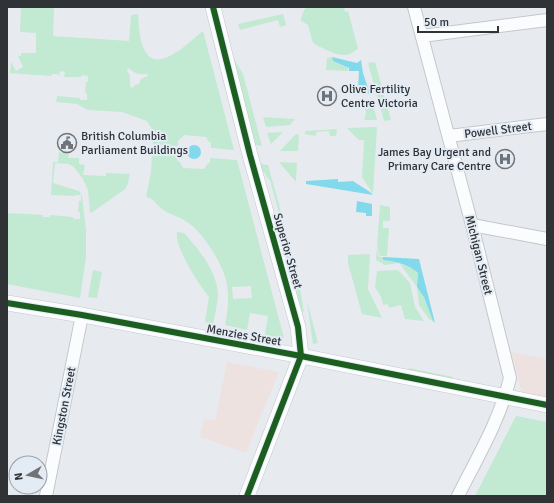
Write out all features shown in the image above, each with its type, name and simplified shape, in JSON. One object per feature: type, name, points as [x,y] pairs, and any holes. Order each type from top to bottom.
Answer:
[{"type":"street","name":"Superior Street","points":[[214,7],[250,156],[298,327],[301,356],[247,496]]},
{"type":"street","name":"Michigan Street","points":[[414,7],[449,136],[510,378],[506,397],[458,496]]},
{"type":"street","points":[[422,36],[547,20]]},
{"type":"street","name":"Powell Street","points":[[449,136],[547,124]]},
{"type":"street","points":[[472,225],[547,239]]},
{"type":"street","name":"Menzies Street","points":[[7,303],[82,315],[301,356],[547,405]]},
{"type":"street","name":"Kingston Street","points":[[46,496],[82,315]]},
{"type":"shaded area","points":[[511,352],[547,359],[547,398],[522,393]]},
{"type":"shaded area","points":[[227,362],[279,372],[246,453],[200,437],[204,419],[215,420]]},
{"type":"green space","points":[[21,7],[54,7],[53,36],[129,41],[131,15],[138,14],[142,45],[149,57],[156,59],[165,58],[173,54],[203,31],[234,150],[211,148],[211,143],[206,137],[184,135],[178,141],[178,146],[153,145],[152,129],[147,121],[122,112],[88,110],[77,104],[56,102],[57,96],[87,100],[87,93],[85,93],[88,76],[82,75],[81,77],[64,77],[65,72],[60,71],[59,76],[58,74],[52,74],[51,76],[10,73],[11,62],[16,71],[23,67],[18,56],[21,56],[21,53],[36,53],[36,33],[20,32]],"holes":[[[128,68],[133,72],[138,74],[148,74],[148,76],[141,79],[139,84],[132,88],[130,86],[130,76],[127,70]]]},
{"type":"green space","points":[[307,7],[344,7],[345,12],[348,11],[358,49],[350,54],[341,55],[313,43],[308,25],[301,21],[304,10]]},
{"type":"green space","points":[[283,14],[286,25],[280,27],[278,20],[240,30],[238,24]]},
{"type":"green space","points":[[233,57],[243,74],[262,146],[253,145]]},
{"type":"green space","points":[[332,57],[333,61],[348,68],[348,71],[326,70],[327,58]]},
{"type":"green space","points":[[375,62],[391,120],[384,121],[368,63]]},
{"type":"green space","points":[[364,105],[373,105],[377,120],[364,120],[366,113]]},
{"type":"green space","points":[[263,117],[295,119],[290,125],[266,127]]},
{"type":"green space","points":[[377,127],[373,194],[362,177],[364,140],[359,140],[347,128]]},
{"type":"green space","points":[[337,129],[336,136],[330,136],[329,131],[316,132],[316,136],[305,134],[305,131]]},
{"type":"green space","points":[[283,132],[271,144],[267,133]]},
{"type":"green space","points":[[296,134],[299,135],[298,151],[280,151]]},
{"type":"green space","points":[[59,152],[69,153],[68,158],[79,158],[79,164],[85,165],[83,175],[106,176],[106,173],[130,174],[125,189],[91,213],[88,190],[83,179],[74,167],[69,164],[55,163],[53,183],[79,191],[82,196],[86,230],[86,257],[80,298],[7,284],[7,213],[43,215],[43,217],[50,217],[50,215],[80,219],[80,212],[78,212],[81,195],[51,195],[53,162],[58,162]]},
{"type":"green space","points":[[152,155],[177,156],[177,161],[179,161],[183,168],[204,169],[208,163],[210,163],[210,158],[237,160],[284,338],[265,335],[268,316],[250,313],[247,330],[225,325],[228,292],[227,283],[220,264],[208,244],[193,227],[184,220],[162,209],[152,199],[146,197],[151,172]],"holes":[[[251,286],[252,298],[233,299],[232,287]]]},
{"type":"green space","points":[[279,162],[297,163],[296,181],[295,181]]},
{"type":"green space","points":[[259,164],[268,165],[281,212],[279,213],[270,180]]},
{"type":"green space","points":[[380,205],[390,207],[390,221],[383,221],[383,228],[389,228],[387,256],[380,256],[377,246]]},
{"type":"green space","points":[[177,232],[184,233],[196,247],[207,262],[215,278],[218,296],[213,324],[205,322],[209,297],[199,284],[183,256],[177,238]]},
{"type":"green space","points":[[288,243],[304,312],[302,311],[290,273],[284,244]]},
{"type":"green space","points":[[377,248],[379,257],[383,257],[383,260],[390,260],[399,263],[385,265],[376,260]]},
{"type":"green space","points":[[370,254],[368,289],[382,318],[362,314],[348,263],[348,255]]},
{"type":"green space","points":[[400,264],[414,269],[418,274],[417,287]]},
{"type":"green space","points":[[93,270],[102,272],[97,298],[88,297]]},
{"type":"green space","points":[[398,270],[410,283],[415,307],[424,321],[405,319],[401,305],[389,308],[388,304],[383,305],[381,297],[375,287],[377,271]]},
{"type":"green space","points":[[417,287],[424,296],[433,321],[429,319],[419,305]]},
{"type":"green space","points":[[307,301],[318,343],[313,344]]},
{"type":"green space","points":[[409,368],[453,377],[453,379],[408,372]]},
{"type":"green space","points":[[516,416],[547,422],[547,496],[475,496]]},
{"type":"water","points":[[332,57],[357,63],[361,60],[363,73],[370,94],[362,94],[363,90],[358,90],[359,71],[349,71],[349,68],[333,61]]},
{"type":"water","points":[[191,145],[197,145],[201,149],[201,155],[197,159],[191,159],[187,155],[187,149]]},
{"type":"water","points":[[338,179],[338,182],[353,181],[373,195],[306,184],[306,181]]},
{"type":"water","points":[[357,201],[372,204],[372,216],[366,216],[366,213],[356,212]]},
{"type":"water","points":[[383,257],[419,259],[435,323],[424,297],[417,287],[418,273],[402,264],[383,260]]},
{"type":"cycle path","points":[[213,7],[250,155],[298,327],[301,356],[247,496]]},
{"type":"cycle path","points":[[7,303],[82,315],[301,356],[547,405]]},
{"type":"place","name":"Olive Fertility Centre Victoria","points":[[327,96]]},
{"type":"place","name":"British Columbia Parliament Buildings","points":[[67,143]]},
{"type":"place","name":"James Bay Urgent and Primary Care Centre","points":[[505,159]]}]
